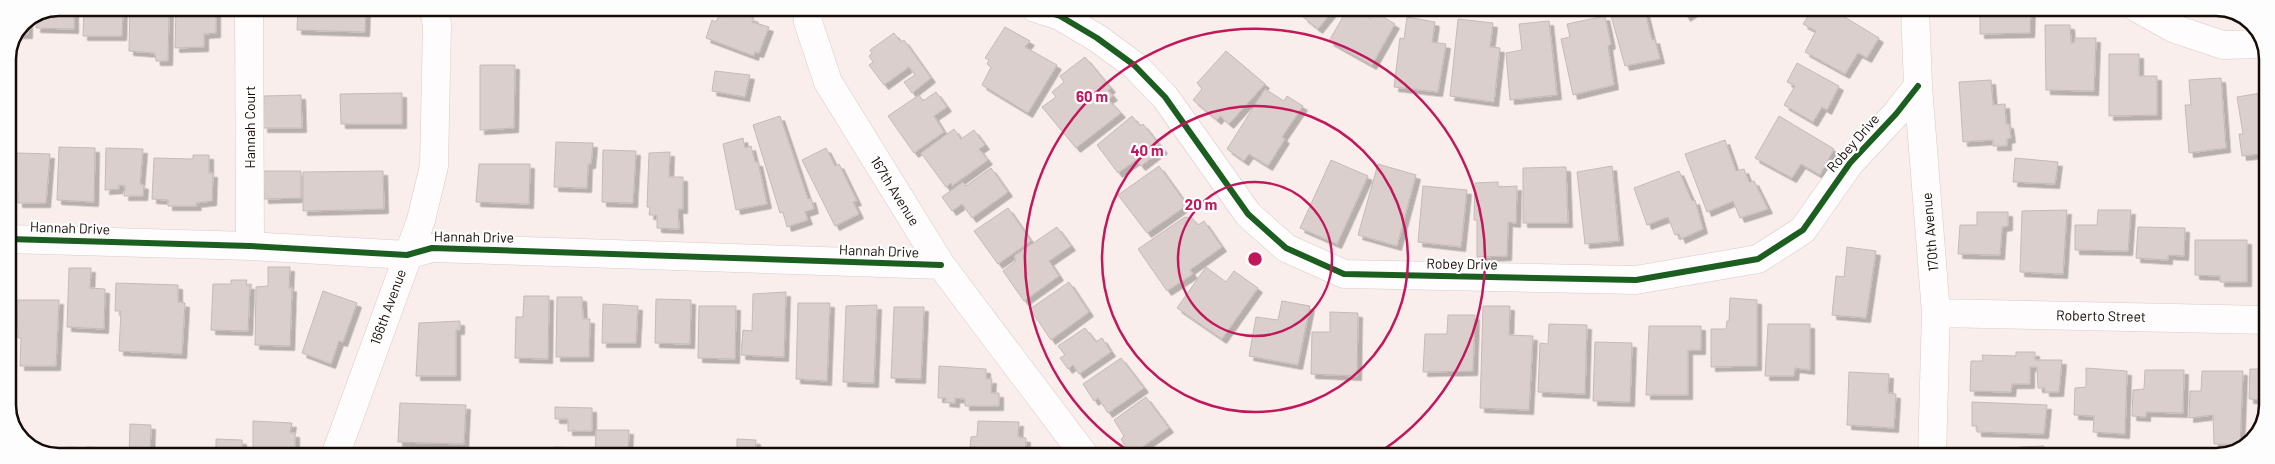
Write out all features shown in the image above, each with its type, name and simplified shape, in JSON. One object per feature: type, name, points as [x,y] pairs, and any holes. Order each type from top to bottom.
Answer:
[{"type":"street","name":"Hannah Court","points":[[249,16],[250,246]]},
{"type":"street","name":"166th Avenue","points":[[338,448],[407,254],[421,220],[434,166],[437,24],[435,16]]},
{"type":"street","name":"167th Avenue","points":[[808,16],[808,22],[828,82],[941,265],[1079,448]]},
{"type":"street","name":"Robey Drive","points":[[1060,16],[1097,38],[1134,65],[1165,97],[1248,214],[1286,248],[1344,274],[1636,280],[1758,259],[1802,230],[1850,163],[1896,114],[1918,86]]},
{"type":"street","name":"170th Avenue","points":[[1915,16],[1918,86],[1936,313],[1932,448]]},
{"type":"street","points":[[2151,16],[2175,29],[2223,45],[2255,44]]},
{"type":"street","name":"Hannah Drive","points":[[16,239],[250,246],[407,254],[432,248],[941,265]]},
{"type":"street","name":"Roberto Street","points":[[1936,313],[2259,320]]},
{"type":"building","points":[[74,16],[74,29],[36,28],[36,23],[51,17]]},
{"type":"building","points":[[84,16],[123,16],[122,36],[83,36]]},
{"type":"building","points":[[130,16],[169,16],[168,61],[156,61],[155,53],[129,51]]},
{"type":"building","points":[[176,16],[216,16],[216,33],[204,34],[204,47],[175,48]]},
{"type":"building","points":[[298,16],[366,16],[365,32],[297,30]]},
{"type":"building","points":[[719,16],[748,16],[754,18],[752,22],[769,27],[759,53],[755,52],[754,56],[706,38],[712,20],[716,22]]},
{"type":"building","points":[[1304,16],[1329,16],[1318,29],[1303,17]]},
{"type":"building","points":[[1343,16],[1366,16],[1371,19],[1373,16],[1382,16],[1395,24],[1372,65],[1329,41]]},
{"type":"building","points":[[1605,16],[1611,44],[1608,46],[1614,85],[1573,95],[1561,39],[1570,37],[1567,24]]},
{"type":"building","points":[[1611,16],[1646,16],[1652,40],[1655,39],[1660,59],[1625,66]]},
{"type":"building","points":[[1808,16],[1843,16],[1879,38],[1867,58],[1858,53],[1845,74],[1805,52],[1816,31],[1803,24]]},
{"type":"building","points":[[1980,16],[2031,16],[2030,33],[1980,34]]},
{"type":"building","points":[[1407,17],[1435,22],[1432,42],[1446,44],[1438,92],[1394,87],[1400,38],[1404,39]]},
{"type":"building","points":[[1458,19],[1493,23],[1490,47],[1500,48],[1494,102],[1450,96]]},
{"type":"building","points":[[1549,21],[1557,95],[1510,100],[1506,53],[1522,50],[1519,24]]},
{"type":"building","points":[[2045,25],[2070,25],[2071,43],[2074,43],[2075,38],[2096,38],[2094,91],[2046,90]]},
{"type":"building","points":[[1005,27],[1030,41],[1025,47],[1057,65],[1028,113],[982,85],[991,67],[987,64],[989,60],[985,58]]},
{"type":"building","points":[[894,33],[901,42],[904,40],[931,78],[912,93],[904,82],[915,75],[909,67],[884,85],[869,65],[873,62],[869,56],[872,53],[870,50]]},
{"type":"building","points":[[1226,51],[1265,84],[1229,124],[1220,116],[1217,120],[1193,100],[1202,89],[1197,83]]},
{"type":"building","points":[[2109,54],[2139,54],[2139,76],[2157,76],[2157,115],[2109,116]]},
{"type":"building","points":[[1085,57],[1111,88],[1108,90],[1113,96],[1108,99],[1121,113],[1076,148],[1042,107],[1056,97],[1052,92],[1064,82],[1060,76]]},
{"type":"building","points":[[1797,63],[1839,86],[1827,110],[1822,107],[1813,122],[1784,105],[1795,86],[1787,82]]},
{"type":"building","points":[[480,65],[515,65],[514,128],[480,130]]},
{"type":"building","points":[[715,71],[750,75],[745,97],[712,91]]},
{"type":"building","points":[[2221,78],[2226,148],[2189,153],[2185,105],[2191,105],[2189,80]]},
{"type":"building","points":[[1991,80],[1993,105],[2005,104],[2006,124],[2009,124],[2011,138],[2007,139],[2007,146],[1993,146],[1993,140],[1963,142],[1959,82]]},
{"type":"building","points":[[1265,89],[1284,101],[1287,96],[1303,106],[1282,137],[1285,139],[1268,166],[1249,154],[1244,161],[1227,149]]},
{"type":"building","points":[[936,92],[947,107],[934,116],[944,132],[914,153],[888,116],[919,95],[923,101]]},
{"type":"building","points":[[402,93],[402,124],[341,124],[340,94]]},
{"type":"building","points":[[2259,93],[2259,154],[2242,156],[2239,134],[2243,134],[2237,97]]},
{"type":"building","points":[[301,95],[302,128],[263,128],[264,96]]},
{"type":"building","points":[[780,116],[808,199],[811,198],[814,209],[805,212],[808,220],[787,227],[783,212],[780,213],[753,125]]},
{"type":"building","points":[[1132,116],[1140,126],[1143,124],[1163,149],[1141,166],[1136,160],[1118,173],[1097,145]]},
{"type":"building","points":[[1779,116],[1834,149],[1820,175],[1801,164],[1792,178],[1755,158]]},
{"type":"building","points":[[954,129],[961,139],[974,130],[985,145],[979,149],[988,160],[952,186],[951,183],[946,187],[921,153]]},
{"type":"building","points":[[743,138],[745,148],[751,146],[755,162],[758,162],[767,204],[736,210],[723,144]]},
{"type":"building","points":[[1725,140],[1736,171],[1744,169],[1749,182],[1754,181],[1768,209],[1740,218],[1733,201],[1707,212],[1685,154]]},
{"type":"building","points":[[556,142],[593,143],[591,164],[588,164],[587,188],[554,187]]},
{"type":"building","points":[[59,147],[95,148],[94,202],[57,200]]},
{"type":"building","points":[[106,148],[143,149],[140,184],[144,185],[143,196],[124,196],[125,186],[119,185],[119,189],[105,190]]},
{"type":"building","points":[[826,148],[835,166],[839,164],[857,201],[853,202],[859,214],[835,226],[802,160]]},
{"type":"building","points":[[603,150],[636,151],[633,203],[602,202]]},
{"type":"building","points":[[670,152],[669,177],[683,177],[683,209],[678,209],[679,229],[657,228],[657,215],[649,215],[650,207],[647,207],[649,153]]},
{"type":"building","points":[[17,153],[50,154],[46,203],[18,203]]},
{"type":"building","points":[[193,155],[209,155],[209,173],[213,173],[212,201],[196,203],[197,206],[168,206],[168,200],[152,199],[154,158],[193,159]]},
{"type":"building","points":[[2015,158],[2058,162],[2055,184],[2013,182]]},
{"type":"building","points":[[1331,160],[1368,176],[1337,244],[1300,228]]},
{"type":"building","points":[[479,164],[530,164],[529,204],[476,202]]},
{"type":"building","points":[[1378,164],[1416,175],[1397,246],[1358,235]]},
{"type":"building","points":[[1159,166],[1187,205],[1147,233],[1118,195]]},
{"type":"building","points":[[1612,166],[1619,241],[1585,244],[1577,172]]},
{"type":"building","points":[[1566,167],[1568,223],[1523,223],[1523,168]]},
{"type":"building","points":[[991,168],[1008,192],[972,218],[962,204],[952,211],[942,197],[963,182],[966,186]]},
{"type":"building","points":[[263,171],[301,171],[301,198],[264,199]]},
{"type":"building","points":[[383,171],[384,209],[303,211],[303,172]]},
{"type":"building","points":[[1679,171],[1692,201],[1695,200],[1703,229],[1681,239],[1679,234],[1675,235],[1668,217],[1647,225],[1634,188]]},
{"type":"building","points":[[1498,182],[1498,187],[1517,186],[1516,223],[1508,222],[1507,256],[1477,257],[1477,220],[1474,220],[1475,183]]},
{"type":"building","points":[[1423,186],[1467,190],[1461,247],[1418,242]]},
{"type":"building","points":[[1008,208],[1031,241],[998,264],[974,231]]},
{"type":"building","points":[[2067,210],[2063,274],[2020,272],[2022,211]]},
{"type":"building","points":[[2098,210],[2131,210],[2128,251],[2075,250],[2075,225],[2097,225]]},
{"type":"building","points":[[1977,212],[2008,212],[2008,226],[2002,227],[2000,255],[1958,254],[1960,225],[1977,225]]},
{"type":"building","points":[[1185,217],[1192,218],[1198,225],[1204,221],[1222,247],[1190,270],[1193,274],[1167,291],[1138,249]]},
{"type":"building","points":[[1057,227],[1071,246],[1049,261],[1059,276],[1024,301],[1003,271],[1016,261],[1014,256]]},
{"type":"building","points":[[2138,227],[2185,228],[2184,256],[2168,255],[2168,260],[2136,258]]},
{"type":"building","points":[[2195,240],[2247,240],[2247,282],[2220,282],[2220,276],[2195,275]]},
{"type":"building","points":[[1847,247],[1876,251],[1866,318],[1832,315],[1836,276],[1844,277]]},
{"type":"building","points":[[268,267],[290,267],[289,288],[292,287],[290,346],[255,345],[256,287],[268,286]]},
{"type":"building","points":[[1206,267],[1226,282],[1234,271],[1258,288],[1222,339],[1177,308]]},
{"type":"building","points":[[69,268],[91,268],[90,288],[105,289],[104,329],[67,327]]},
{"type":"building","points":[[231,280],[247,280],[246,285],[250,285],[248,331],[211,330],[213,284],[231,284]]},
{"type":"building","points":[[1069,282],[1089,312],[1051,340],[1030,309]]},
{"type":"building","points":[[116,283],[178,285],[178,302],[185,303],[182,354],[119,351],[121,311],[115,311]]},
{"type":"building","points":[[323,291],[357,303],[343,342],[339,341],[331,364],[302,353]]},
{"type":"building","points":[[786,292],[784,357],[741,355],[743,330],[752,331],[753,294]]},
{"type":"building","points":[[524,296],[549,296],[548,359],[515,358],[516,317],[523,317]]},
{"type":"building","points":[[557,297],[582,297],[583,319],[590,319],[589,357],[556,357]]},
{"type":"building","points":[[1730,298],[1757,300],[1757,366],[1711,367],[1711,329],[1726,329],[1727,321],[1729,321]]},
{"type":"building","points":[[656,299],[691,300],[690,344],[655,343]]},
{"type":"building","points":[[17,300],[59,300],[56,366],[20,366],[21,338],[18,338]]},
{"type":"building","points":[[1282,301],[1310,306],[1298,365],[1249,356],[1256,317],[1278,320]]},
{"type":"building","points":[[798,303],[830,303],[827,381],[796,379]]},
{"type":"building","points":[[603,304],[638,306],[636,343],[602,343]]},
{"type":"building","points":[[877,305],[874,383],[843,382],[846,306]]},
{"type":"building","points":[[699,306],[736,306],[735,359],[698,358]]},
{"type":"building","points":[[1483,306],[1510,306],[1509,335],[1533,336],[1529,410],[1480,408]]},
{"type":"building","points":[[894,307],[924,307],[921,379],[891,378]]},
{"type":"building","points":[[1330,312],[1358,313],[1357,376],[1311,374],[1312,332],[1330,332]]},
{"type":"building","points":[[1448,315],[1475,315],[1473,371],[1423,372],[1425,334],[1447,334]]},
{"type":"building","points":[[460,321],[460,330],[456,330],[456,376],[416,376],[419,323]]},
{"type":"building","points":[[1549,324],[1587,325],[1585,394],[1538,392],[1540,343],[1548,344]]},
{"type":"building","points":[[1768,324],[1810,324],[1810,370],[1795,368],[1794,376],[1765,376]]},
{"type":"building","points":[[1649,326],[1701,326],[1701,350],[1688,350],[1688,395],[1646,395]]},
{"type":"building","points":[[1085,328],[1096,342],[1102,338],[1111,352],[1079,374],[1073,365],[1068,369],[1060,358],[1065,355],[1058,346]]},
{"type":"building","points":[[1595,342],[1632,343],[1630,402],[1593,401]]},
{"type":"building","points":[[2016,352],[2035,352],[2035,360],[2062,360],[2059,392],[2045,392],[2045,388],[2038,388],[2037,367],[2030,367],[2030,384],[2012,384],[2011,392],[1970,391],[1971,361],[1983,361],[1982,355],[2016,356]]},
{"type":"building","points":[[1121,358],[1144,388],[1108,413],[1098,398],[1094,401],[1083,384]]},
{"type":"building","points":[[939,366],[986,369],[986,379],[992,379],[991,393],[999,393],[999,406],[965,406],[965,399],[955,398],[955,403],[945,402],[946,398],[938,398]]},
{"type":"building","points":[[2086,368],[2127,371],[2125,434],[2093,432],[2094,416],[2074,415],[2075,388],[2086,387]]},
{"type":"building","points":[[2250,369],[2259,369],[2259,400],[2249,399]]},
{"type":"building","points":[[2145,370],[2184,370],[2183,413],[2146,412],[2146,417],[2132,416],[2133,390],[2144,389]]},
{"type":"building","points":[[2202,371],[2243,371],[2240,440],[2230,445],[2214,444],[2213,415],[2189,418],[2190,391],[2201,391]]},
{"type":"building","points":[[1849,372],[1889,374],[1888,393],[1896,394],[1894,428],[1847,425]]},
{"type":"building","points":[[1146,397],[1169,428],[1141,448],[1127,448],[1121,439],[1124,436],[1114,420]]},
{"type":"building","points":[[1972,402],[2047,405],[2044,434],[1977,432],[1977,426],[1972,426]]},
{"type":"building","points":[[400,403],[466,405],[464,444],[398,442]]},
{"type":"building","points":[[555,407],[592,408],[592,431],[568,431],[568,419],[555,419]]},
{"type":"building","points":[[253,421],[292,423],[290,433],[295,433],[295,448],[253,448]]},
{"type":"building","points":[[978,421],[1019,422],[1018,437],[1026,438],[1025,448],[970,447],[971,437],[977,436]]},
{"type":"building","points":[[130,424],[151,425],[150,448],[129,448]]},
{"type":"building","points":[[596,430],[629,430],[628,448],[595,448]]},
{"type":"building","points":[[216,439],[242,440],[242,448],[216,448]]},
{"type":"building","points":[[737,439],[756,440],[756,448],[737,448]]},
{"type":"building","points":[[2044,446],[2044,448],[2019,447]]},
{"type":"building","points":[[86,447],[118,448],[86,448]]},
{"type":"cycle path","points":[[1060,16],[1097,38],[1134,65],[1165,97],[1248,214],[1286,248],[1344,274],[1636,280],[1758,259],[1803,230],[1850,163],[1896,114],[1918,86]]},
{"type":"cycle path","points":[[16,239],[250,246],[407,255],[432,248],[941,265]]}]
